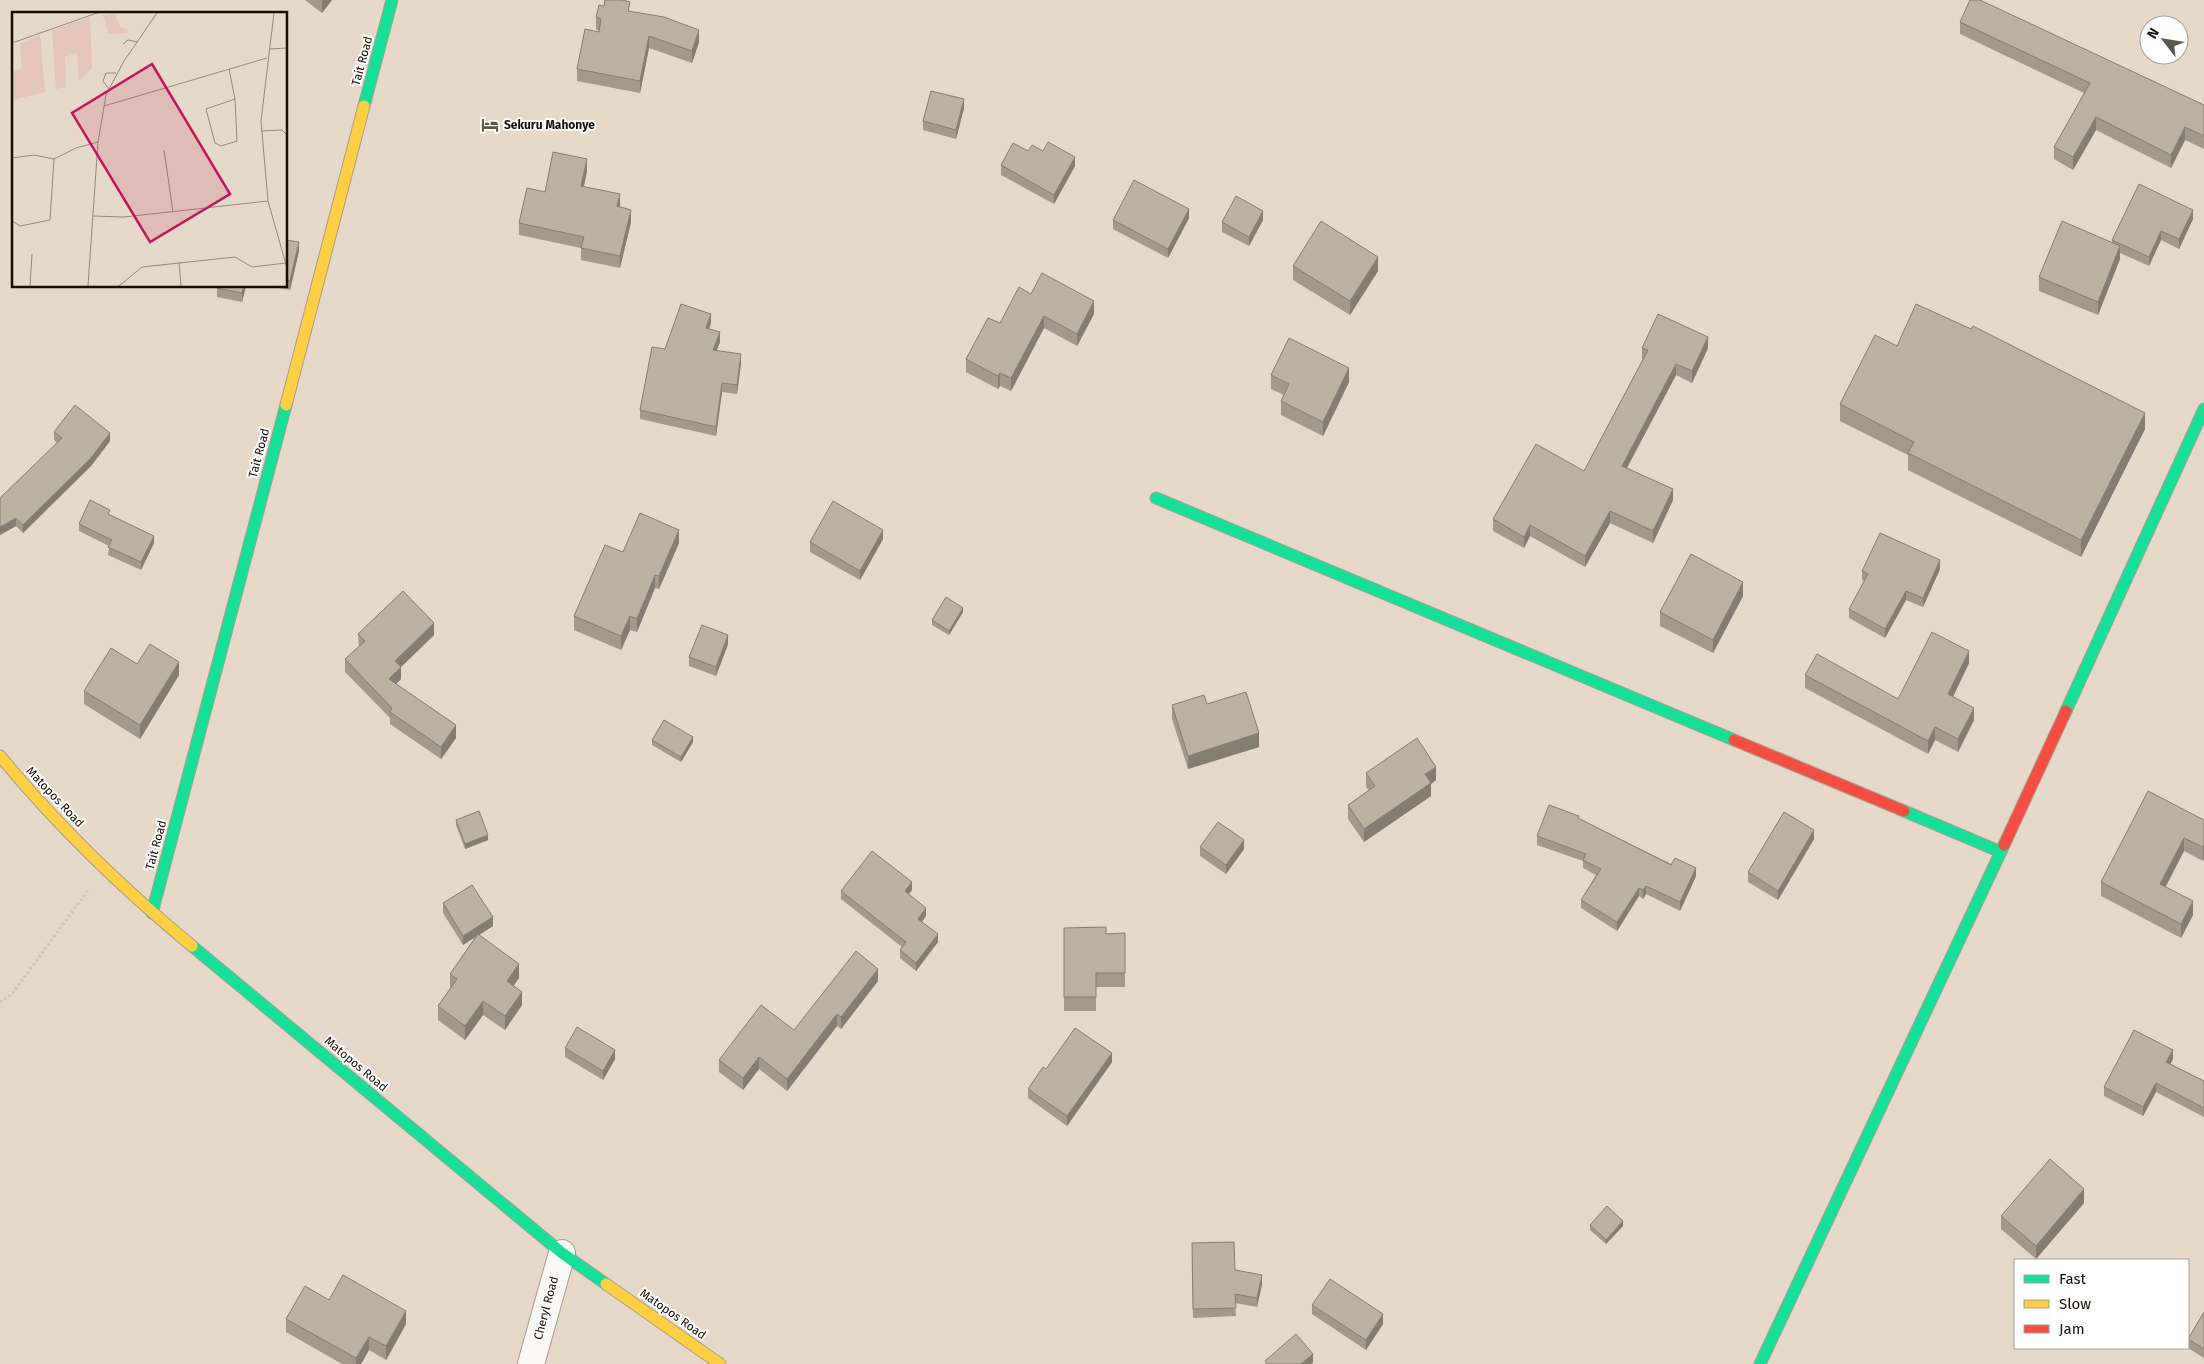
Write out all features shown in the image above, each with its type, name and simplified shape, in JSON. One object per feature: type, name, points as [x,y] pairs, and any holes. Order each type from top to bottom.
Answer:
[{"type":"street","name":"Tait Road","points":[[152,913],[392,0]]},
{"type":"street","points":[[1760,1364],[2001,852],[2204,409]]},
{"type":"street","points":[[1156,498],[2001,852]]},
{"type":"street","name":"Matopos Road","points":[[0,756],[42,806],[152,913],[562,1253],[720,1364]]},
{"type":"street","name":"Cheryl Road","points":[[531,1364],[562,1253]]},
{"type":"path","points":[[0,1002],[12,994],[104,867]]},
{"type":"building","points":[[605,0],[630,2],[628,11],[664,17],[699,30],[692,51],[649,36],[640,81],[577,69],[585,29],[599,32],[601,19],[596,17],[599,5],[604,6]]},
{"type":"building","points":[[1970,0],[1980,0],[2204,105],[2204,136],[2185,127],[2171,155],[2096,117],[2073,157],[2054,147],[2090,83],[1960,22]]},
{"type":"building","points":[[931,91],[964,99],[956,130],[923,121]]},
{"type":"building","points":[[1048,142],[1075,157],[1054,195],[1001,165],[1013,143],[1028,151],[1032,145],[1043,151]]},
{"type":"building","points":[[553,152],[587,159],[581,186],[620,194],[617,206],[631,210],[620,256],[581,248],[584,237],[519,223],[527,188],[545,192]]},
{"type":"building","points":[[1134,180],[1189,209],[1168,249],[1113,220]]},
{"type":"building","points":[[2139,184],[2193,210],[2179,239],[2161,231],[2149,257],[2112,240]]},
{"type":"building","points":[[1236,196],[1263,211],[1249,237],[1222,222]]},
{"type":"building","points":[[1321,221],[1378,257],[1350,301],[1293,266]]},
{"type":"building","points":[[2062,221],[2120,246],[2098,302],[2039,277]]},
{"type":"building","points":[[288,240],[299,242],[290,281],[288,280]]},
{"type":"building","points":[[1042,273],[1094,301],[1077,334],[1044,316],[1011,378],[1000,373],[998,376],[966,359],[988,318],[1000,323],[1019,287],[1031,294]]},
{"type":"building","points":[[217,288],[243,288],[242,293]]},
{"type":"building","points":[[681,304],[711,314],[706,328],[720,332],[713,350],[741,354],[737,385],[722,383],[716,427],[640,410],[652,347],[665,349]]},
{"type":"building","points":[[1916,304],[1971,329],[1973,326],[2145,413],[2081,540],[1908,453],[1914,442],[1840,404],[1875,335],[1897,346]]},
{"type":"building","points":[[1658,314],[1708,337],[1692,371],[1676,364],[1622,466],[1673,489],[1653,531],[1610,511],[1585,556],[1530,525],[1524,537],[1493,519],[1536,444],[1584,471],[1648,350],[1642,348]]},
{"type":"building","points":[[1289,338],[1349,368],[1323,422],[1281,401],[1289,384],[1271,375]]},
{"type":"building","points":[[75,405],[110,433],[91,458],[23,525],[16,518],[0,527],[0,498],[62,438],[54,432]]},
{"type":"building","points":[[90,500],[110,510],[108,514],[154,536],[141,562],[108,547],[112,540],[79,524]]},
{"type":"building","points":[[833,501],[883,530],[860,571],[810,542]]},
{"type":"building","points":[[640,513],[679,530],[659,576],[655,575],[637,619],[630,616],[621,636],[574,616],[605,545],[623,552]]},
{"type":"building","points":[[1880,533],[1940,560],[1923,598],[1906,591],[1885,629],[1849,609],[1868,574],[1862,571]]},
{"type":"building","points":[[1691,554],[1743,582],[1713,640],[1660,612]]},
{"type":"building","points":[[403,591],[434,623],[395,661],[401,667],[389,679],[456,725],[441,747],[390,712],[392,708],[345,659],[365,641],[358,634]]},
{"type":"building","points":[[946,597],[963,608],[949,631],[932,620]]},
{"type":"building","points":[[702,625],[728,635],[716,667],[689,657]]},
{"type":"building","points":[[1932,632],[1969,651],[1948,694],[1974,708],[1958,739],[1935,727],[1928,741],[1805,675],[1817,654],[1898,699]]},
{"type":"building","points":[[150,644],[179,662],[140,725],[84,691],[111,648],[137,664]]},
{"type":"building","points":[[1246,692],[1259,733],[1188,756],[1172,705],[1204,695],[1207,704]]},
{"type":"building","points":[[664,720],[693,737],[681,757],[652,740]]},
{"type":"building","points":[[1417,738],[1436,767],[1425,774],[1431,783],[1364,829],[1348,805],[1375,786],[1366,773]]},
{"type":"building","points":[[2148,791],[2204,820],[2203,847],[2184,838],[2160,884],[2193,901],[2181,924],[2101,882]]},
{"type":"building","points":[[1549,805],[1579,816],[1578,818],[1671,865],[1675,858],[1696,868],[1680,902],[1646,886],[1643,890],[1639,888],[1617,922],[1581,900],[1601,869],[1583,860],[1586,854],[1537,836]]},
{"type":"building","points":[[479,811],[488,835],[465,844],[456,820]]},
{"type":"building","points":[[1784,812],[1814,830],[1778,891],[1748,872]]},
{"type":"building","points":[[1218,822],[1244,840],[1226,865],[1200,847]]},
{"type":"building","points":[[872,851],[912,882],[905,891],[926,908],[918,919],[938,934],[916,963],[900,950],[906,942],[841,891]]},
{"type":"building","points":[[472,885],[493,917],[463,936],[443,903]]},
{"type":"building","points":[[1106,927],[1106,934],[1125,933],[1125,973],[1096,973],[1096,997],[1064,997],[1064,928]]},
{"type":"building","points":[[478,934],[519,964],[507,981],[522,992],[505,1016],[483,1001],[465,1026],[438,1006],[457,979],[450,974]]},
{"type":"building","points":[[856,951],[878,969],[841,1017],[837,1014],[787,1079],[759,1057],[743,1078],[719,1060],[761,1005],[794,1030]]},
{"type":"building","points":[[577,1027],[615,1050],[603,1071],[565,1048]]},
{"type":"building","points":[[1075,1028],[1112,1053],[1067,1116],[1028,1089],[1043,1067],[1046,1069]]},
{"type":"building","points":[[2134,1030],[2173,1050],[2166,1062],[2204,1081],[2204,1108],[2156,1083],[2143,1107],[2104,1087]]},
{"type":"building","points":[[2050,1159],[2084,1189],[2036,1246],[2001,1216]]},
{"type":"building","points":[[1607,1206],[1623,1221],[1606,1240],[1590,1225]]},
{"type":"building","points":[[1234,1242],[1235,1270],[1262,1275],[1257,1298],[1235,1294],[1236,1308],[1193,1309],[1192,1243]]},
{"type":"building","points":[[343,1275],[406,1311],[386,1346],[369,1337],[356,1358],[286,1319],[305,1286],[329,1300]]},
{"type":"building","points":[[1330,1279],[1383,1314],[1366,1340],[1312,1305]]},
{"type":"building","points":[[2204,1312],[2204,1349],[2189,1340]]},
{"type":"building","points":[[1296,1334],[1313,1354],[1301,1364],[1267,1364],[1265,1361]]},
{"type":"traffic: fast","points":[[364,106],[392,0]]},
{"type":"traffic: fast","points":[[152,913],[286,405]]},
{"type":"traffic: fast","points":[[2066,711],[2204,409]]},
{"type":"traffic: fast","points":[[1156,498],[1734,740]]},
{"type":"traffic: fast","points":[[1904,811],[2001,852]]},
{"type":"traffic: fast","points":[[1760,1364],[2004,845]]},
{"type":"traffic: fast","points":[[192,946],[562,1253],[606,1284]]},
{"type":"traffic: slow","points":[[286,405],[364,106]]},
{"type":"traffic: slow","points":[[0,756],[44,807],[91,855],[140,902],[192,946]]},
{"type":"traffic: slow","points":[[606,1284],[720,1364]]},
{"type":"traffic: jam","points":[[2004,845],[2066,711]]},
{"type":"traffic: jam","points":[[1734,740],[1904,811]]},
{"type":"place","name":"Sekuru Mahonye","points":[[490,125]]}]
